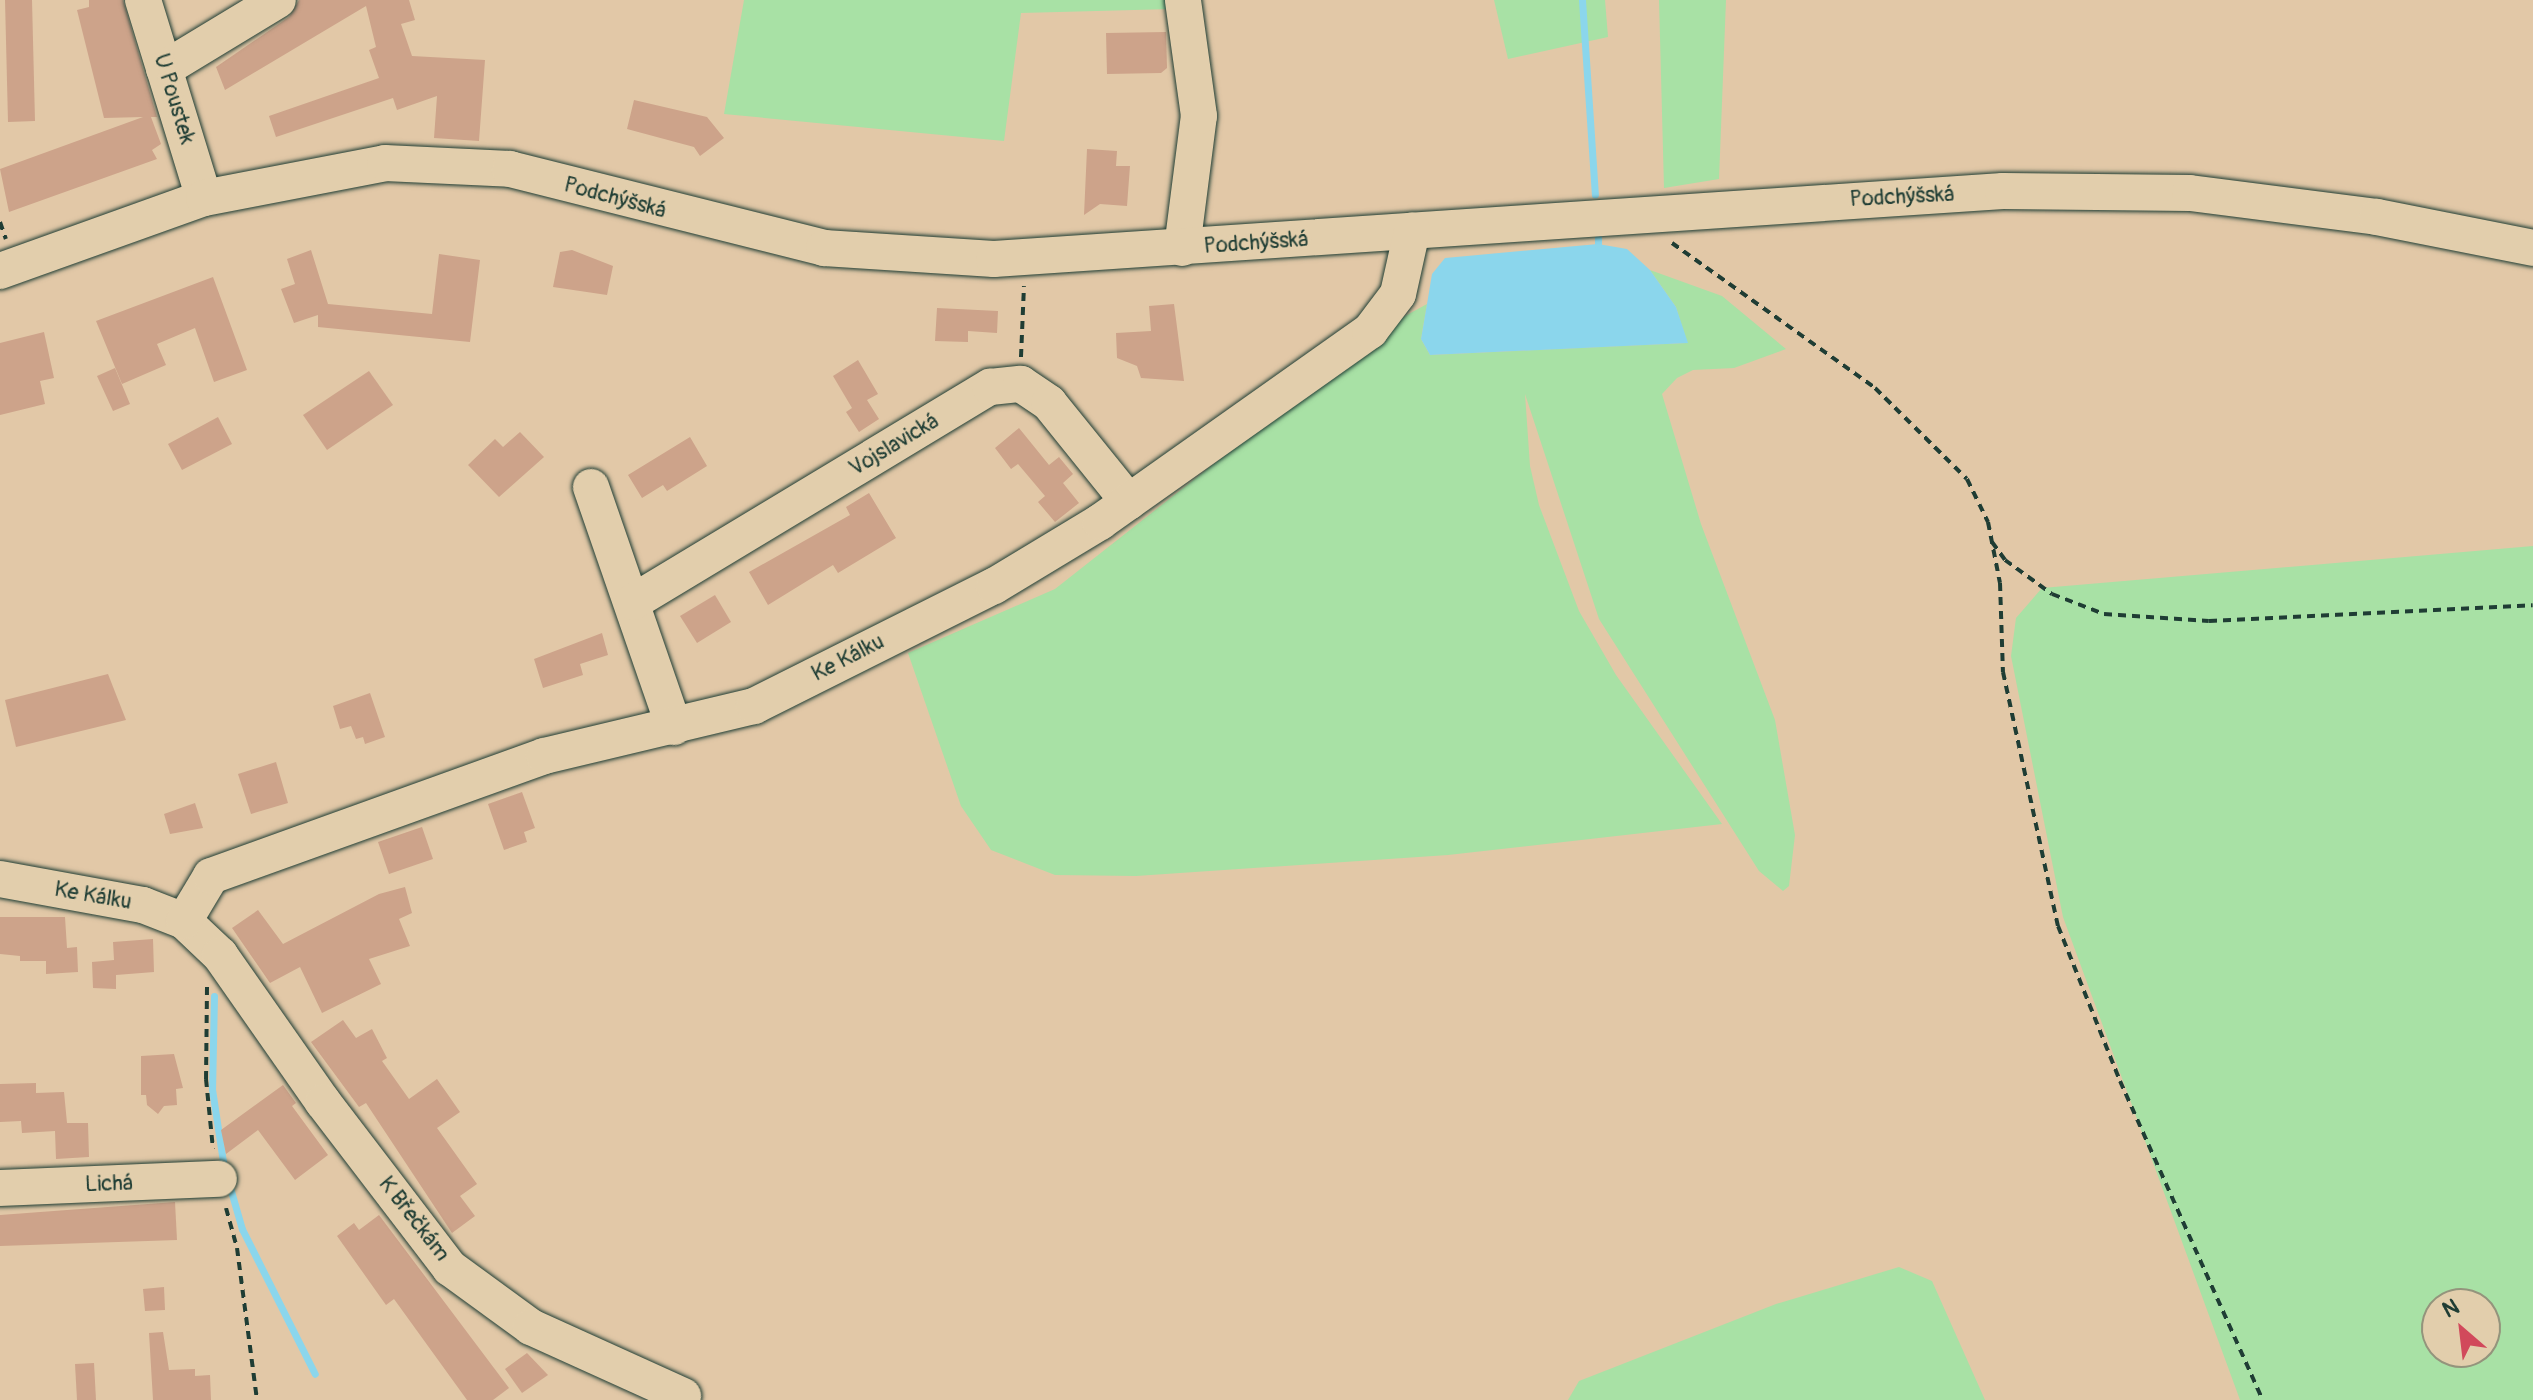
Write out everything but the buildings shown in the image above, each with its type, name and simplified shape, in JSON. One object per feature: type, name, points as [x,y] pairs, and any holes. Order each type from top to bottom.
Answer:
[{"type":"street","name":"U Poustek","points":[[143,0],[204,198]]},
{"type":"street","points":[[164,69],[278,0]]},
{"type":"street","points":[[1182,248],[1199,116],[1183,0]]},
{"type":"street","name":"Podchýšská","points":[[5,266],[204,198],[385,163],[510,169],[824,248],[1024,257],[2003,191],[2190,193],[2377,217],[2533,248]]},
{"type":"street","name":"Ke Kálku","points":[[184,921],[211,876],[544,756],[674,727],[768,699],[994,586],[1129,502],[1370,331],[1398,294],[1412,231]]},
{"type":"street","points":[[1021,384],[1049,403],[1129,502]]},
{"type":"street","name":"Vojslavická","points":[[633,602],[990,387],[1021,384]]},
{"type":"street","points":[[591,487],[674,727]]},
{"type":"street","name":"Ke Kálku","points":[[0,879],[143,905],[184,921],[220,955]]},
{"type":"street","name":"K Břečkám","points":[[220,955],[323,1102],[450,1268],[531,1327],[683,1396]]},
{"type":"street","name":"Lichá","points":[[0,1188],[219,1179]]},
{"type":"path","points":[[1643,213],[1678,250],[1875,388],[1939,446],[1967,479],[1990,538],[2000,583],[2003,672],[2058,926],[2120,1081],[2263,1400]]},
{"type":"path","points":[[1021,384],[1024,257]]},
{"type":"path","points":[[1990,538],[2005,560],[2052,594],[2104,614],[2209,621],[2533,605]]},
{"type":"green space","points":[[744,0],[1170,0],[1172,9],[1021,13],[1004,141],[724,114]]},
{"type":"green space","points":[[1494,0],[1605,0],[1608,37],[1508,59]]},
{"type":"green space","points":[[1659,0],[1726,0],[1719,179],[1664,188]]},
{"type":"green space","points":[[1650,270],[1722,296],[1786,349],[1734,368],[1693,370],[1677,378],[1662,394],[1701,524],[1775,720],[1795,835],[1789,886],[1783,891],[1759,871],[1599,619],[1525,394],[1530,466],[1539,505],[1579,611],[1616,675],[1722,824],[1448,855],[1136,876],[1055,875],[991,850],[961,806],[908,653],[1055,589],[1394,322],[1427,304],[1421,339],[1430,355],[1687,343],[1676,307]]},
{"type":"green space","points":[[2533,546],[2533,1400],[2240,1400],[2063,917],[2011,656],[2016,618],[2042,588]]},
{"type":"green space","points":[[1899,1267],[1932,1281],[1985,1400],[1568,1400],[1579,1381],[1776,1304]]},
{"type":"water","points":[[1598,244],[1627,249],[1650,270],[1676,307],[1688,343],[1430,355],[1421,339],[1432,274],[1445,258]]},
{"type":"waterway","points":[[1582,0],[1595,195]]},
{"type":"waterway","points":[[1598,238],[1598,244]]},
{"type":"waterway","points":[[214,996],[212,1089],[224,1168]]},
{"type":"waterway","points":[[229,1184],[242,1229],[315,1374]]}]
